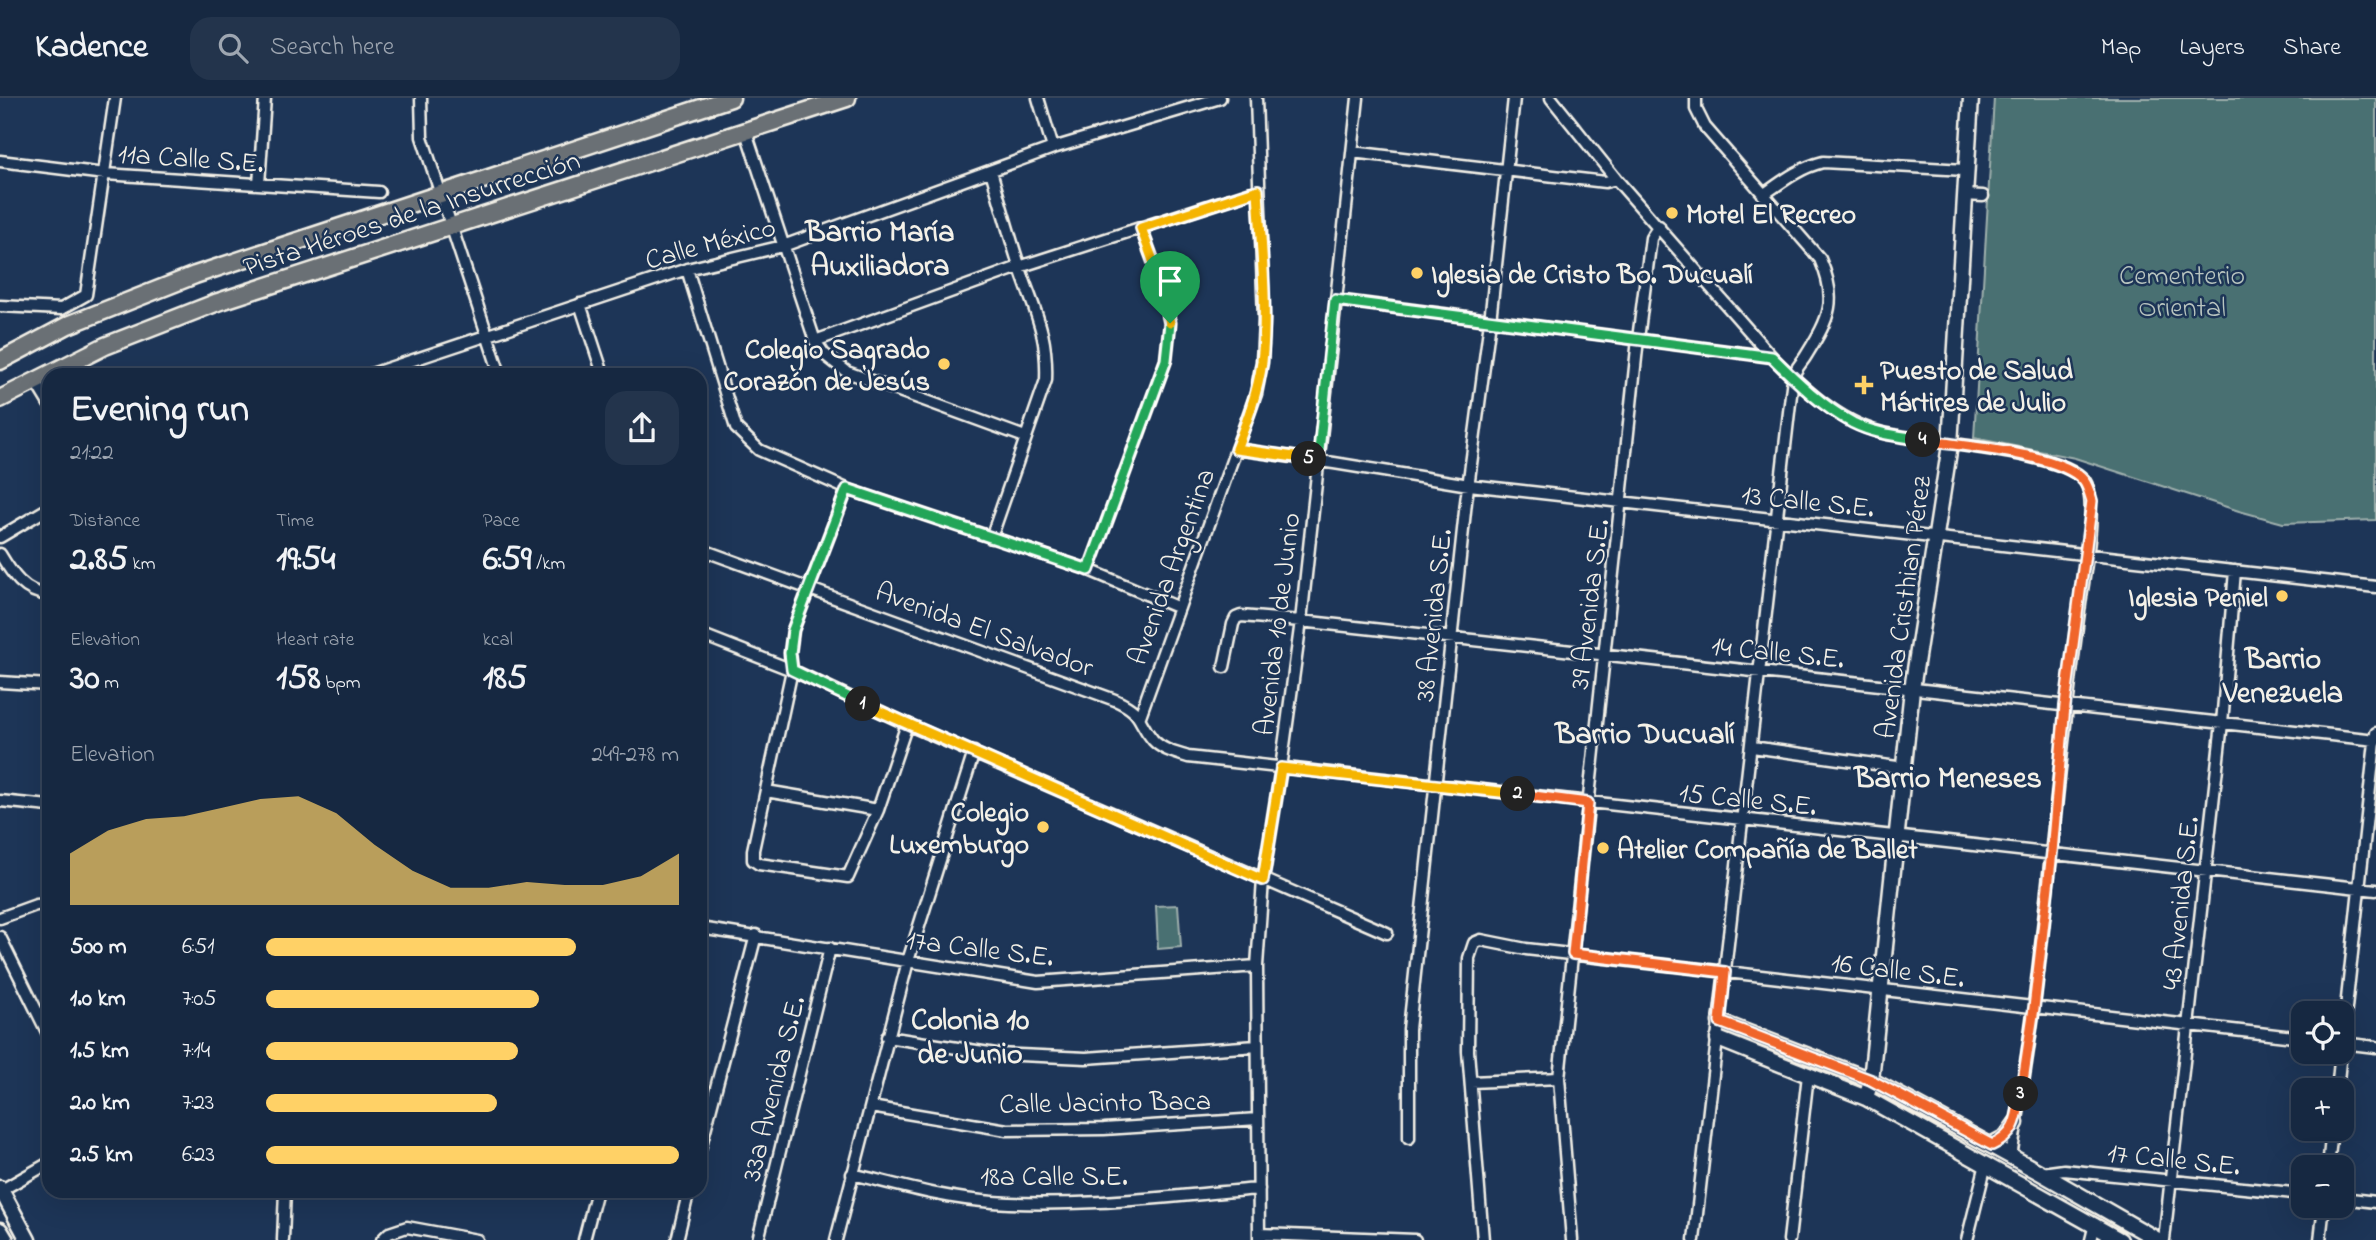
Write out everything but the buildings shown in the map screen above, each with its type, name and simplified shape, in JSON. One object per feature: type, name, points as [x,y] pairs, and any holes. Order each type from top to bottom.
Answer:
[{"type":"main road","name":"Pista Héroes de la Insurrección","points":[[0,361],[68,325],[195,275],[731,98]]},
{"type":"main road","name":"Pista Héroes de la Insurrección","points":[[60,368],[105,346],[205,306],[847,98]]},
{"type":"main road","name":"Pista Héroes de la Insurrección","points":[[0,399],[42,377]]},
{"type":"street","points":[[0,306],[61,309],[86,295],[115,98]]},
{"type":"street","points":[[259,184],[265,98]]},
{"type":"street","points":[[421,98],[422,136],[498,368]]},
{"type":"street","points":[[1038,98],[1053,148]]},
{"type":"street","name":"Calle México","points":[[390,368],[687,269],[783,246],[1053,148],[1220,98]]},
{"type":"street","name":"Avenida Argentina","points":[[1140,716],[1256,394],[1262,362],[1264,320],[1256,98]]},
{"type":"street","name":"Avenida 10 de Junio","points":[[1259,1237],[1257,966],[1263,880],[1301,621],[1358,98]]},
{"type":"street","name":"38 Avenida S.E.","points":[[1409,1138],[1409,1029],[1514,98]]},
{"type":"street","points":[[1551,98],[1616,179],[1772,357],[1793,377],[1854,423],[1880,433],[2025,455],[2067,468],[2084,480],[2092,501],[2087,554],[2065,706],[2034,1008],[2011,1157]]},
{"type":"street","points":[[1694,1240],[1793,377],[1827,317],[1831,297],[1820,259],[1705,127],[1696,109],[1696,98]]},
{"type":"street","name":"Avenida Cristhian Pérez","points":[[1866,1098],[1871,1080],[1912,689],[1950,445],[1971,98]]},
{"type":"street","points":[[746,132],[815,341],[824,354],[847,372],[1025,437]]},
{"type":"street","points":[[1352,152],[1605,182],[1616,179]]},
{"type":"street","name":"11a Calle S.E.","points":[[0,161],[105,174],[379,192]]},
{"type":"street","points":[[1763,195],[1794,172],[1823,162],[1965,170]]},
{"type":"street","points":[[991,171],[1019,267],[1044,332],[1047,355],[1046,380],[991,538]]},
{"type":"street","points":[[815,341],[1019,267],[1258,190]]},
{"type":"street","points":[[1964,195],[1983,196]]},
{"type":"street","name":"39 Avenida S.E.","points":[[1572,1240],[1559,1078],[1638,340],[1651,238],[1658,226]]},
{"type":"street","points":[[1089,570],[1166,360],[1170,323],[1159,277],[1141,228]]},
{"type":"street","points":[[687,269],[736,428],[759,450],[847,489],[1089,570],[1179,608]]},
{"type":"street","points":[[1335,300],[1772,357]]},
{"type":"street","points":[[580,304],[601,368]]},
{"type":"street","points":[[34,381],[42,393]]},
{"type":"street","name":"13 Calle S.E.","points":[[1236,449],[1469,485],[2376,587]]},
{"type":"street","points":[[847,489],[793,630],[790,653],[792,670],[753,860],[759,864],[848,877],[878,810],[907,724]]},
{"type":"street","points":[[0,537],[42,512]]},
{"type":"street","name":"Avenida El Salvador","points":[[707,552],[1109,697],[1128,706],[1140,716],[1153,739],[1166,749],[1188,757],[1281,768]]},
{"type":"street","points":[[0,554],[13,576],[26,588],[42,594]]},
{"type":"street","name":"43 Avenida S.E.","points":[[2164,1240],[2222,723],[2235,571]]},
{"type":"street","name":"14 Calle S.E.","points":[[1224,667],[1236,618],[1241,616],[2376,740]]},
{"type":"street","points":[[707,637],[792,670],[907,724],[1388,933]]},
{"type":"street","points":[[0,682],[42,685]]},
{"type":"street","points":[[2347,1001],[2376,733]]},
{"type":"street","points":[[1752,747],[1904,768]]},
{"type":"street","points":[[836,1240],[908,961],[974,752]]},
{"type":"street","name":"15 Calle S.E.","points":[[1281,768],[1437,783],[1588,803],[1896,838],[2052,852],[2376,890]]},
{"type":"street","points":[[766,791],[878,810]]},
{"type":"street","points":[[0,801],[42,805]]},
{"type":"street","points":[[0,918],[42,905]]},
{"type":"street","name":"17a Calle S.E.","points":[[707,929],[1038,982],[1257,966]]},
{"type":"street","points":[[707,1122],[756,935]]},
{"type":"street","points":[[0,937],[42,1021]]},
{"type":"street","name":"16 Calle S.E.","points":[[1471,1082],[1468,1051],[1469,958],[1474,943],[1488,940],[1526,950],[2291,1037]]},
{"type":"street","name":"33a Avenida S.E.","points":[[758,1240],[830,948]]},
{"type":"street","points":[[1720,1022],[1871,1080],[1992,1145],[2158,1240]]},
{"type":"street","points":[[887,1037],[996,1054],[1086,1058],[1257,1046]]},
{"type":"street","points":[[1718,1040],[1866,1098],[2095,1224],[2119,1240]]},
{"type":"street","points":[[1840,1069],[1860,1062],[1874,1045]]},
{"type":"street","points":[[2354,1045],[2376,1047]]},
{"type":"street","points":[[1789,1240],[1808,1075]]},
{"type":"street","points":[[1483,1240],[1471,1082],[1559,1078]]},
{"type":"street","name":"Calle Jacinto Baca","points":[[871,1107],[1007,1130],[1104,1129],[1258,1119]]},
{"type":"street","points":[[1992,1145],[2006,1137],[2016,1124]]},
{"type":"street","points":[[1967,1240],[1986,1164]]},
{"type":"street","points":[[29,1240],[0,1190],[42,1167]]},
{"type":"street","name":"17 Calle S.E.","points":[[2041,1173],[2064,1170],[2291,1193]]},
{"type":"street","name":"18a Calle S.E.","points":[[852,1174],[935,1194],[991,1202],[1050,1203],[1259,1189]]},
{"type":"street","points":[[283,1240],[285,1198]]},
{"type":"street","points":[[584,1240],[595,1198]]},
{"type":"street","points":[[677,1240],[688,1198]]},
{"type":"street","points":[[2354,1199],[2376,1202]]},
{"type":"street","points":[[2320,1240],[2323,1218]]},
{"type":"street","points":[[2091,1240],[2095,1224]]},
{"type":"street","points":[[386,1236],[407,1227],[478,1240]]},
{"type":"street","points":[[0,1230],[6,1240]]},
{"type":"street","points":[[1259,1237],[1415,1240]]},
{"type":"green space","name":"Cementerio Oriental","points":[[1994,98],[2376,98],[2376,520],[2283,523],[2075,458],[1974,438]]},
{"type":"green space","points":[[1178,905],[1181,947],[1158,949],[1156,906]]},
{"type":"place","name":"Motel El Recreo","points":[[1672,213]]},
{"type":"place","name":"Iglesia de Cristo Bo. Ducualí","points":[[1417,273]]},
{"type":"place","name":"Colegio Sagrado Corazón de Jesús","points":[[944,364]]},
{"type":"place","name":"Puesto de Salud Mártires de Julio","points":[[1864,385]]},
{"type":"place","name":"Iglesia Peniel","points":[[2282,596]]},
{"type":"place","name":"Colegio Luxemburgo","points":[[1043,827]]},
{"type":"place","name":"Atelier Compañía de Ballet","points":[[1603,848]]},
{"type":"district","name":"Barrio María Auxiliadora","points":[[880,248]]},
{"type":"district","name":"Barrio Venezuela","points":[[2283,675]]},
{"type":"district","name":"Barrio Ducualí","points":[[1645,733]]},
{"type":"district","name":"Barrio Meneses","points":[[1948,777]]},
{"type":"district","name":"Colonia 10 de Junio","points":[[970,1036]]},
{"type":"route","points":[[1258,190],[1264,320],[1262,362],[1256,394],[1236,449],[1318,460],[1335,300],[1772,357],[1831,408],[1854,423],[1880,433],[2025,455],[2067,468],[2084,480],[2092,501],[2087,554],[2065,706],[2034,1008],[2016,1124],[2012,1131],[1992,1145],[1871,1080],[1720,1022],[1725,972],[1573,954],[1588,803],[1437,783],[1281,768],[1263,880],[907,724],[792,670],[790,653],[793,630],[847,489],[1089,570],[1166,360],[1170,323],[1159,277],[1141,228],[1258,190]]}]
